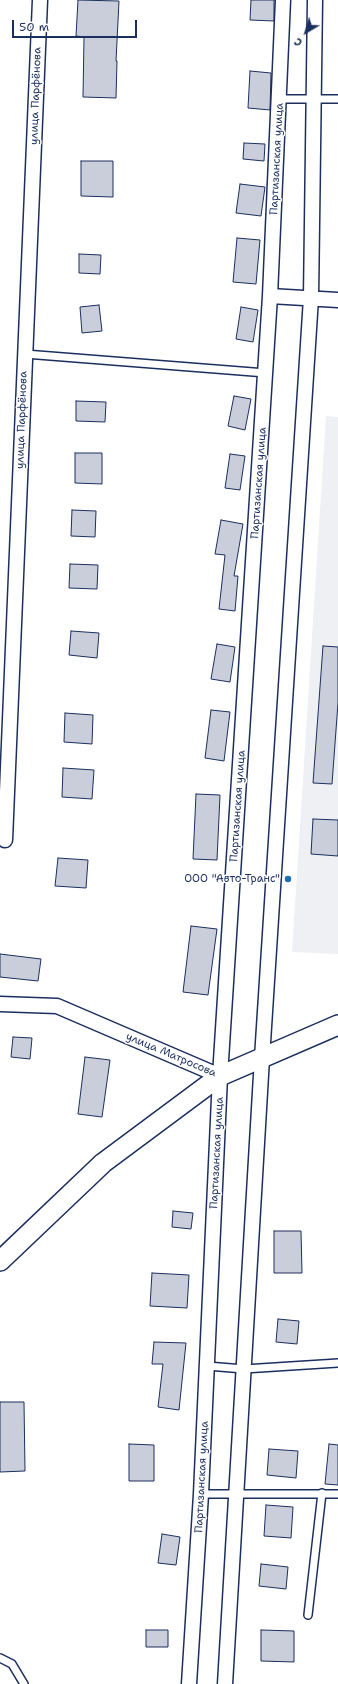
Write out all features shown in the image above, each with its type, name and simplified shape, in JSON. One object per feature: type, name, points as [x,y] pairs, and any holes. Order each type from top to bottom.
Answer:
[{"type":"main road","name":"улица Матросова","points":[[220,1076],[338,1025]]},
{"type":"main road","points":[[0,1262],[103,1163],[220,1076]]},
{"type":"street","name":"улица Парфёнова","points":[[5,840],[40,0]]},
{"type":"street","name":"Партизанская улица","points":[[189,1684],[201,1494],[220,1076],[266,373],[280,99],[283,0]]},
{"type":"street","points":[[225,1684],[262,1058],[311,298],[315,0]]},
{"type":"street","points":[[270,296],[338,300]]},
{"type":"street","name":"улица Матросова","points":[[0,1004],[57,1006],[220,1076]]},
{"type":"lane","points":[[280,99],[338,99]]},
{"type":"lane","points":[[25,354],[266,373]]},
{"type":"lane","points":[[207,1366],[244,1369],[338,1363]]},
{"type":"lane","points":[[308,1615],[322,1493]]},
{"type":"lane","points":[[201,1494],[338,1494]]},
{"type":"lane","points":[[0,1658],[12,1664],[24,1684]]},
{"type":"shaded area","points":[[326,416],[338,417],[338,954],[292,952]]},
{"type":"building","points":[[78,0],[119,1],[116,98],[83,97],[84,37],[76,36]]},
{"type":"building","points":[[251,0],[274,0],[274,21],[250,20]]},
{"type":"building","points":[[250,71],[271,73],[270,110],[248,108]]},
{"type":"building","points":[[244,143],[265,144],[264,161],[243,159]]},
{"type":"building","points":[[81,161],[113,161],[113,197],[81,196]]},
{"type":"building","points":[[240,184],[265,187],[261,216],[236,213]]},
{"type":"building","points":[[237,238],[260,240],[256,284],[233,282]]},
{"type":"building","points":[[79,254],[101,255],[100,274],[79,273]]},
{"type":"building","points":[[99,305],[102,331],[82,333],[80,307]]},
{"type":"building","points":[[241,307],[258,310],[253,342],[236,339]]},
{"type":"building","points":[[234,396],[251,399],[245,430],[228,426]]},
{"type":"building","points":[[76,401],[106,402],[105,422],[76,421]]},
{"type":"building","points":[[75,453],[102,453],[102,484],[75,483]]},
{"type":"building","points":[[230,454],[245,456],[240,490],[225,488]]},
{"type":"building","points":[[72,510],[96,511],[95,537],[71,536]]},
{"type":"building","points":[[221,520],[243,524],[234,576],[238,576],[235,611],[219,609],[225,555],[215,554]]},
{"type":"building","points":[[70,564],[98,565],[97,589],[69,588]]},
{"type":"building","points":[[71,631],[99,633],[97,658],[69,655]]},
{"type":"building","points":[[217,644],[235,647],[230,682],[211,679]]},
{"type":"building","points":[[323,646],[338,647],[338,703],[332,784],[313,783]]},
{"type":"building","points":[[211,710],[230,712],[224,761],[205,758]]},
{"type":"building","points":[[65,713],[93,715],[92,744],[64,742]]},
{"type":"building","points":[[63,768],[94,770],[92,799],[62,797]]},
{"type":"building","points":[[196,794],[220,795],[217,860],[193,859]]},
{"type":"building","points":[[313,819],[338,820],[338,856],[311,854]]},
{"type":"building","points":[[58,858],[88,860],[86,888],[55,886]]},
{"type":"building","points":[[191,926],[217,929],[208,995],[183,992]]},
{"type":"building","points":[[0,954],[41,959],[38,981],[0,977]]},
{"type":"building","points":[[13,1037],[32,1038],[30,1059],[11,1057]]},
{"type":"building","points":[[85,1057],[110,1060],[102,1117],[78,1114]]},
{"type":"building","points":[[173,1211],[193,1213],[191,1229],[172,1227]]},
{"type":"building","points":[[274,1231],[301,1231],[302,1273],[274,1273]]},
{"type":"building","points":[[152,1273],[189,1275],[187,1308],[150,1306]]},
{"type":"building","points":[[278,1319],[299,1321],[297,1344],[276,1342]]},
{"type":"building","points":[[154,1342],[186,1343],[179,1410],[158,1407],[163,1364],[152,1364]]},
{"type":"building","points":[[0,1402],[24,1402],[25,1471],[0,1472]]},
{"type":"building","points":[[129,1444],[154,1445],[154,1481],[129,1481]]},
{"type":"building","points":[[329,1444],[338,1445],[338,1485],[325,1484]]},
{"type":"building","points":[[269,1449],[298,1451],[296,1478],[267,1475]]},
{"type":"building","points":[[266,1505],[293,1507],[291,1538],[264,1536]]},
{"type":"building","points":[[162,1534],[180,1537],[176,1565],[158,1563]]},
{"type":"building","points":[[261,1564],[288,1567],[286,1589],[259,1586]]},
{"type":"building","points":[[146,1630],[168,1630],[168,1647],[146,1647]]},
{"type":"building","points":[[261,1630],[294,1631],[294,1662],[261,1661]]},
{"type":"place","name":"ООО \"Авто-Транс\"","points":[[288,879]]}]
